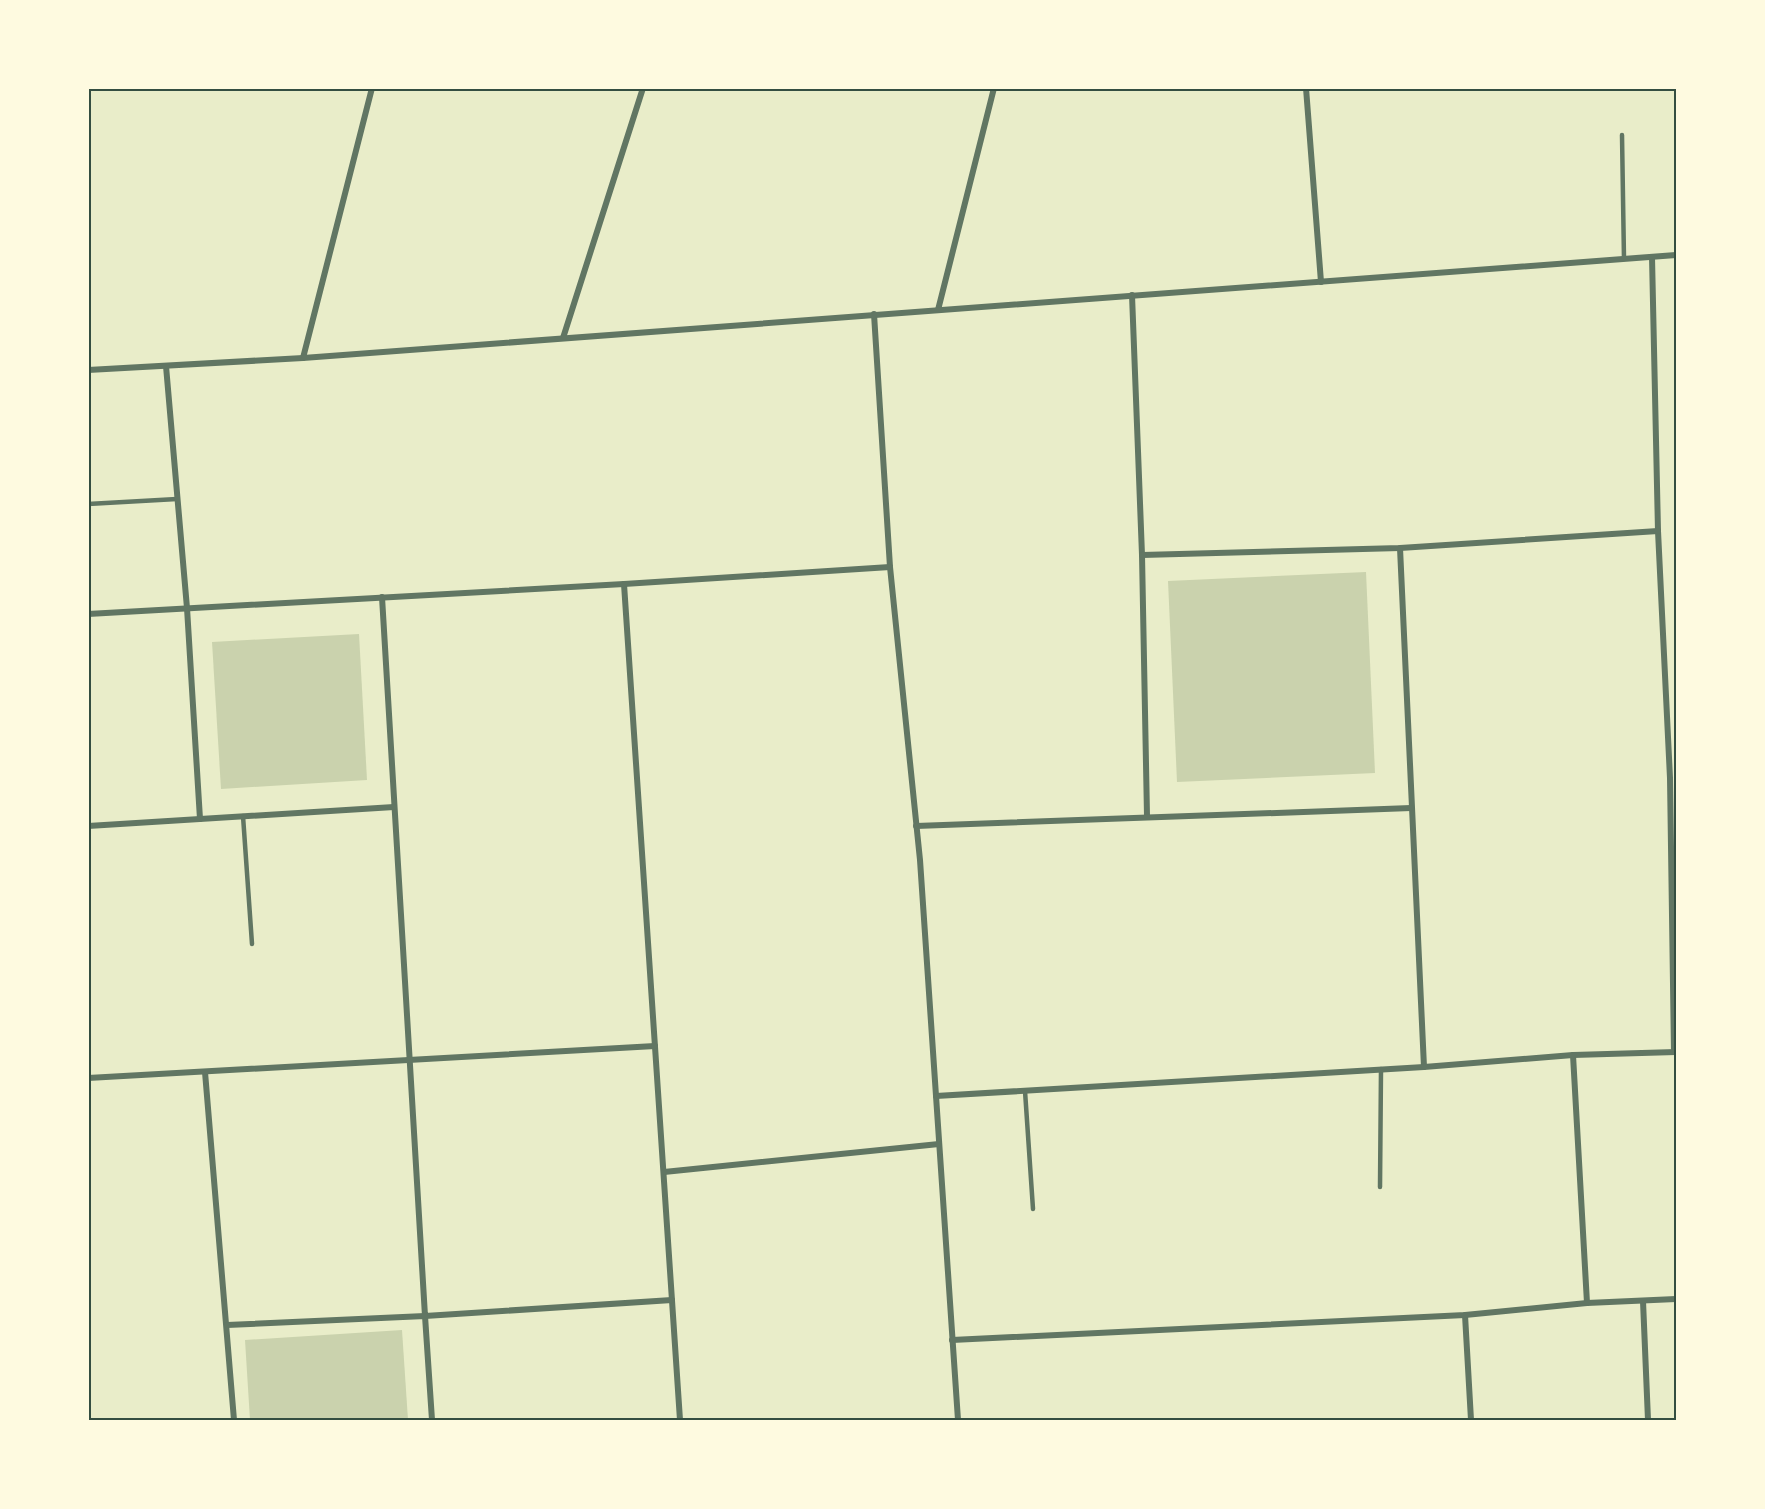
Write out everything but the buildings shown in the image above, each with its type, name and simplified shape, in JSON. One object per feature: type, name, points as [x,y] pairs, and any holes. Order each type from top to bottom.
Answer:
[{"type":"street","points":[[303,358],[372,88]]},
{"type":"street","points":[[563,338],[643,88]]},
{"type":"street","points":[[938,309],[994,88]]},
{"type":"street","points":[[1306,88],[1321,282]]},
{"type":"street","points":[[88,370],[303,358],[1677,255]]},
{"type":"street","points":[[936,1096],[1424,1067],[1573,1055],[1675,1052],[1673,778],[1658,531],[1652,257]]},
{"type":"street","points":[[1132,295],[1142,555],[1147,816]]},
{"type":"street","points":[[874,314],[890,567],[916,826],[958,1420]]},
{"type":"street","points":[[166,366],[187,609],[200,819]]},
{"type":"street","points":[[1142,555],[1400,548],[1658,531]]},
{"type":"street","points":[[1400,548],[1424,1067]]},
{"type":"street","points":[[88,614],[890,567]]},
{"type":"street","points":[[624,584],[680,1420]]},
{"type":"street","points":[[382,597],[432,1420]]},
{"type":"street","points":[[88,826],[394,807]]},
{"type":"street","points":[[916,826],[1411,808]]},
{"type":"street","points":[[88,1078],[655,1046]]},
{"type":"street","points":[[1573,1055],[1587,1303]]},
{"type":"street","points":[[205,1072],[234,1420]]},
{"type":"street","points":[[664,1172],[939,1144]]},
{"type":"street","points":[[952,1340],[1465,1315],[1587,1303],[1677,1299]]},
{"type":"street","points":[[227,1325],[425,1316],[672,1300]]},
{"type":"street","points":[[1643,1301],[1648,1420]]},
{"type":"street","points":[[1465,1315],[1471,1420]]},
{"type":"lane","points":[[1622,135],[1624,259]]},
{"type":"lane","points":[[88,504],[177,499]]},
{"type":"lane","points":[[243,816],[252,944]]},
{"type":"lane","points":[[1380,1187],[1381,1069]]},
{"type":"lane","points":[[1025,1091],[1033,1209]]},
{"type":"green space","points":[[1366,572],[1375,773],[1177,782],[1168,581]]},
{"type":"green space","points":[[359,634],[367,780],[221,789],[212,642]]},
{"type":"green space","points":[[402,1330],[408,1420],[250,1420],[245,1340]]}]
